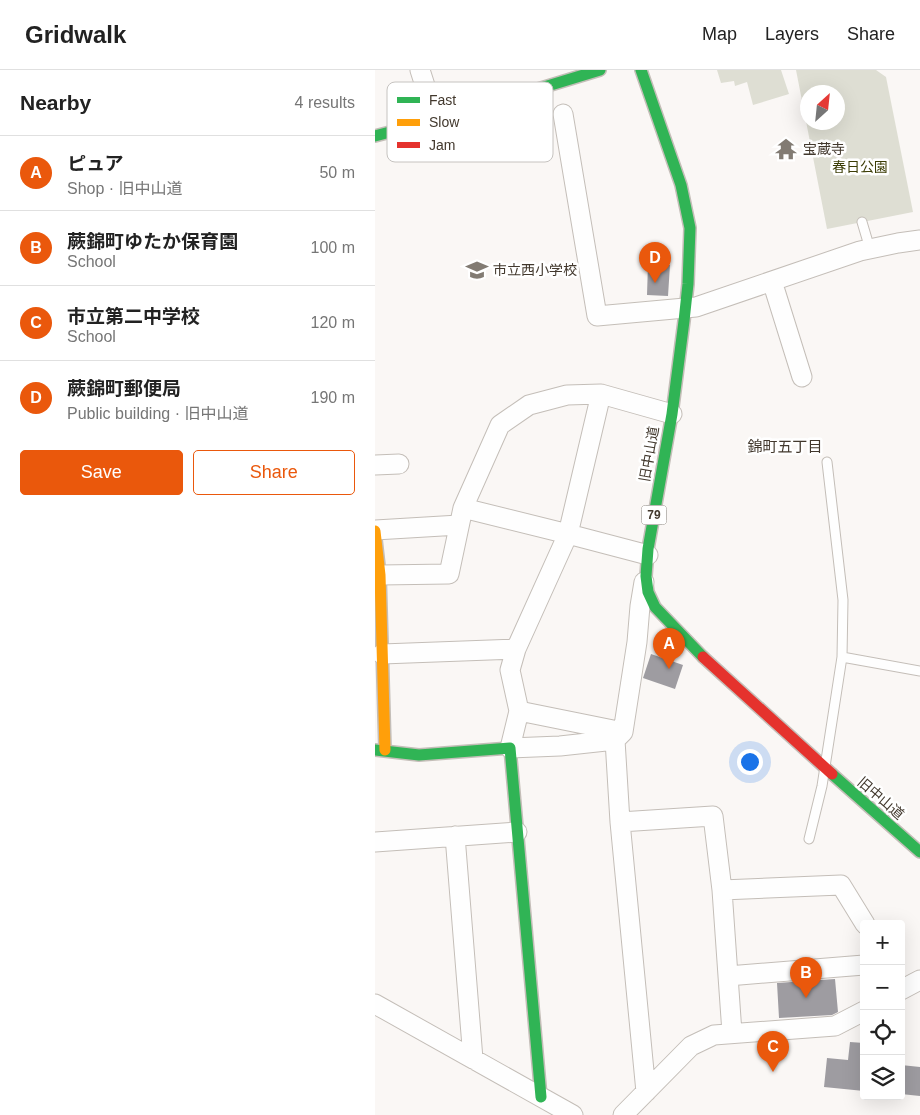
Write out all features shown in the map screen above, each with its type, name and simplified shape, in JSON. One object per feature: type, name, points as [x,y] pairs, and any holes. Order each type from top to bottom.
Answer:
[{"type":"main road","points":[[553,84],[600,70]]},
{"type":"main road","name":"旧中山道","points":[[641,70],[681,184],[690,228],[685,308],[671,414],[645,576],[647,592],[655,607],[667,621],[709,664],[920,852]]},
{"type":"main road","points":[[375,531],[380,575],[383,654],[380,750],[419,755],[510,748],[541,1097]]},
{"type":"street","points":[[420,70],[424,82]]},
{"type":"street","points":[[563,114],[597,316],[696,307],[870,249],[920,240]]},
{"type":"street","points":[[772,281],[802,376]]},
{"type":"street","points":[[380,575],[449,574],[461,517],[500,426],[529,405],[567,395],[601,394],[671,414]]},
{"type":"street","points":[[601,394],[569,534],[516,649],[510,670],[519,712],[510,748],[560,746],[619,736]]},
{"type":"street","points":[[375,464],[399,464]]},
{"type":"street","points":[[375,531],[461,517],[569,534],[648,555]]},
{"type":"street","points":[[645,576],[637,642],[619,736],[620,822],[646,1092]]},
{"type":"street","points":[[383,654],[516,649]]},
{"type":"street","points":[[519,712],[619,736]]},
{"type":"street","points":[[620,822],[713,816],[722,890],[732,1033]]},
{"type":"street","points":[[375,842],[517,832]]},
{"type":"street","points":[[455,836],[473,1059]]},
{"type":"street","points":[[722,890],[841,885],[863,920]]},
{"type":"street","points":[[728,976],[860,965]]},
{"type":"street","points":[[375,1004],[573,1115]]},
{"type":"street","points":[[623,1115],[691,1046],[714,1035],[835,1026],[860,1013]]},
{"type":"lane","points":[[863,222],[870,249]]},
{"type":"lane","points":[[809,839],[822,786],[842,657],[843,600],[827,462]]},
{"type":"lane","points":[[842,657],[920,672]]},
{"type":"green space","points":[[717,70],[781,70],[789,94],[753,105],[747,82],[735,86],[734,81],[721,83]]},
{"type":"green space","name":"春日公園","points":[[796,70],[876,70],[886,77],[913,212],[827,229],[808,130],[845,130],[845,85],[800,85],[800,91]]},
{"type":"building","points":[[648,264],[670,265],[668,296],[647,295]]},
{"type":"building","points":[[651,654],[683,665],[675,689],[643,678]]},
{"type":"building","points":[[835,979],[838,1012],[832,1015],[779,1018],[777,983]]},
{"type":"building","points":[[850,1042],[860,1043],[860,1091],[824,1087],[827,1058],[848,1060]]},
{"type":"building","points":[[905,1065],[920,1067],[920,1096],[905,1094]]},
{"type":"traffic: fast","points":[[553,84],[600,70]]},
{"type":"traffic: fast","points":[[641,70],[681,185],[690,228],[688,284],[684,321],[672,414],[648,549],[646,576],[648,592],[655,607],[703,657]]},
{"type":"traffic: fast","points":[[375,136],[387,133]]},
{"type":"traffic: fast","points":[[375,750],[419,755],[510,748],[541,1097]]},
{"type":"traffic: fast","points":[[832,774],[920,852]]},
{"type":"traffic: slow","points":[[375,531],[380,575],[385,750]]},
{"type":"traffic: jam","points":[[703,657],[832,774]]},
{"type":"place","name":"宝蔵寺","points":[[786,149]]},
{"type":"place","name":"市立西小学校","points":[[477,270]]},
{"type":"place","name":"蕨錦町郵便局","points":[[655,283]]},
{"type":"place","name":"ピュア","points":[[669,669]]},
{"type":"place","name":"蕨錦町ゆたか保育園","points":[[806,998]]},
{"type":"place","name":"市立第二中学校","points":[[773,1072]]},
{"type":"district","name":"錦町五丁目","points":[[785,447]]}]
